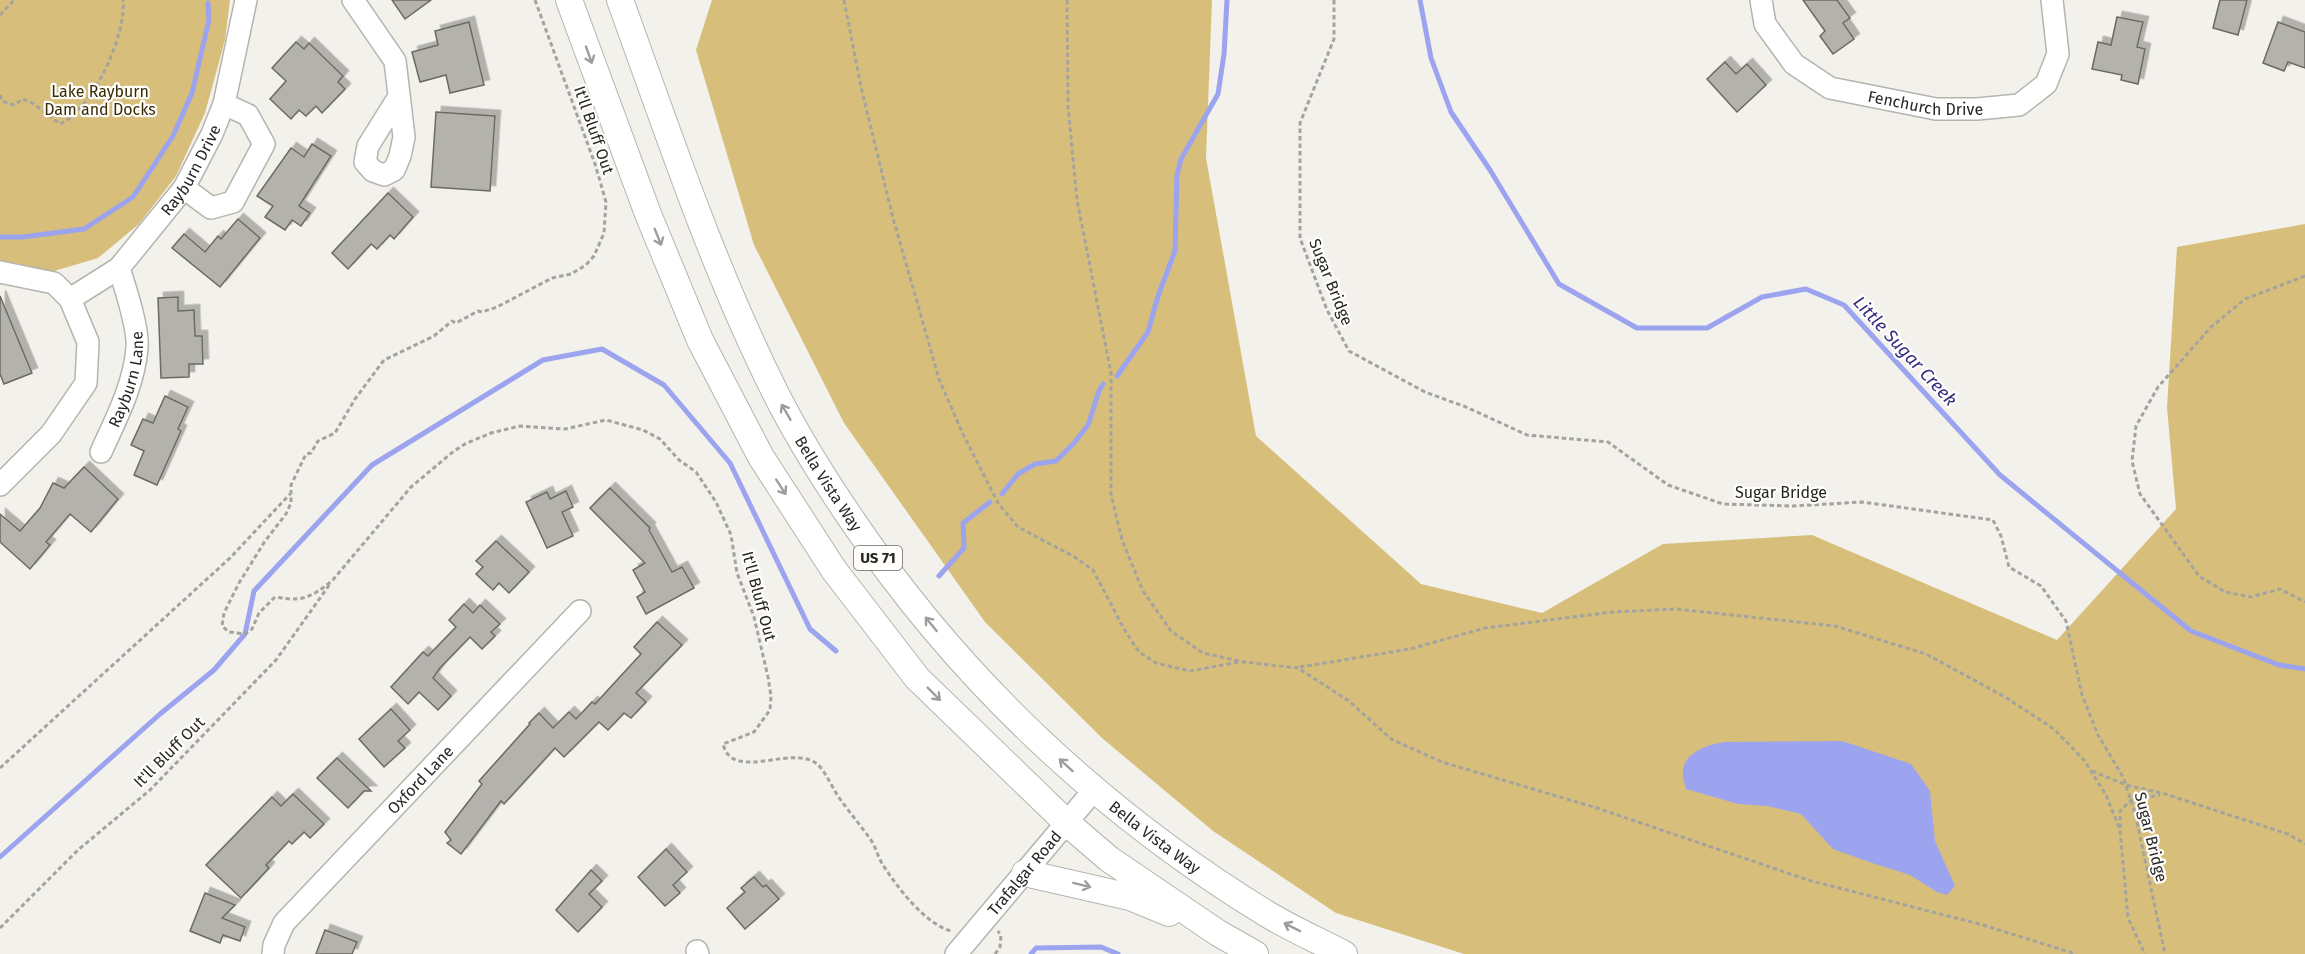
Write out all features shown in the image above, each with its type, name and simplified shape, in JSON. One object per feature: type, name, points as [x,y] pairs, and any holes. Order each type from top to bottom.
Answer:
[{"type":"main road","name":"US 71","points":[[569,0],[648,214],[700,340],[761,457],[834,570],[917,678],[1067,823],[1109,859],[1218,933],[1255,954]]},
{"type":"main road","name":"Bella Vista Way","points":[[620,0],[721,274],[776,394],[824,478],[880,561],[963,663],[1031,734],[1094,790],[1159,841],[1268,915],[1344,954]]},
{"type":"main road","points":[[1025,873],[1130,897],[1218,933]]},
{"type":"street","name":"Rayburn Drive","points":[[70,299],[119,268],[184,188],[212,134],[224,104],[246,0]]},
{"type":"street","points":[[353,0],[395,61],[398,98]]},
{"type":"street","name":"Fenchurch Drive","points":[[1761,0],[1765,24],[1794,64],[1830,88],[1936,109],[1977,109],[2019,105],[2046,84],[2058,54],[2052,0]]},
{"type":"street","points":[[184,188],[211,208],[233,202],[264,144],[248,115],[224,104]]},
{"type":"street","name":"Rayburn Lane","points":[[101,452],[127,395],[138,347],[129,299],[119,268]]},
{"type":"street","points":[[0,272],[54,284],[70,299],[88,342],[87,383],[51,434],[0,485]]},
{"type":"street","name":"Oxford Lane","points":[[273,954],[274,945],[284,923],[580,611]]},
{"type":"street","name":"Trafalgar Road","points":[[956,954],[1094,790]]},
{"type":"path","points":[[0,15],[14,0]]},
{"type":"path","points":[[0,95],[2,101],[14,105],[23,99],[34,104],[60,124],[70,120],[87,101],[110,57],[117,40],[123,0]]},
{"type":"path","name":"It'll Bluff Out","points":[[336,576],[306,598],[294,600],[275,597],[259,612],[252,629],[245,634],[229,632],[222,627],[224,614],[239,583],[286,514],[291,503],[291,484],[306,454],[311,453],[318,441],[335,434],[355,399],[384,360],[434,336],[452,321],[456,323],[478,311],[482,312],[497,307],[552,278],[571,274],[586,265],[597,251],[604,233],[606,202],[595,164],[535,0]]},
{"type":"path","points":[[844,0],[861,87],[893,218],[939,379],[962,432],[998,503],[1018,527],[1073,556],[1093,570],[1124,629],[1139,652],[1156,663],[1190,671],[1244,662]]},
{"type":"path","points":[[1067,0],[1068,106],[1077,200],[1110,373],[1111,494],[1122,540],[1143,591],[1171,631],[1203,653],[1244,662],[1298,668],[1410,649],[1485,628],[1613,612],[1676,609],[1835,626],[1926,654],[2005,697],[2054,729],[2084,760],[2106,795],[2120,830]]},
{"type":"path","name":"Sugar Bridge","points":[[1334,0],[1334,39],[1300,123],[1300,238],[1327,310],[1349,351],[1425,392],[1466,407],[1527,435],[1608,442],[1668,485],[1723,504],[1793,506],[1862,502],[1993,520],[2001,536],[2009,567],[2041,586],[2066,621],[2082,695],[2098,735],[2126,785],[2131,800],[2165,954]]},
{"type":"path","points":[[2305,276],[2245,299],[2211,327],[2158,387],[2136,426],[2132,461],[2140,494],[2199,576],[2225,592],[2251,597],[2280,590],[2305,602]]},
{"type":"path","name":"It'll Bluff Out","points":[[0,928],[78,850],[150,790],[276,660],[336,576],[411,487],[465,444],[491,433],[520,426],[565,429],[606,420],[654,435],[673,451],[679,460],[696,472],[716,502],[731,535],[736,566],[754,617],[768,677],[771,703],[767,717],[754,732],[723,744],[723,748],[738,760],[768,762],[804,756],[818,763],[840,799],[873,843],[881,863],[922,915],[946,930],[956,932],[982,923]]},
{"type":"path","name":"It'll Bluff Out","points":[[0,768],[230,558],[291,492]]},
{"type":"path","points":[[1298,668],[1349,701],[1391,739],[1442,762],[1597,808],[1808,880],[1983,925],[2076,954]]},
{"type":"path","points":[[2090,770],[2126,785],[2288,834],[2305,844]]},
{"type":"path","points":[[2145,954],[2128,918],[2120,811],[2131,800],[2145,796],[2165,795]]},
{"type":"path","points":[[982,923],[996,929],[1001,936],[1000,947],[995,954]]},
{"type":"green space","name":"Lake Rayburn Dam and Docks","points":[[0,0],[230,0],[225,40],[205,113],[176,176],[139,224],[98,258],[51,272],[0,262]]},
{"type":"green space","points":[[712,0],[1212,0],[1206,158],[1256,436],[1421,584],[1542,613],[1663,544],[1812,535],[2057,640],[2176,509],[2167,407],[2177,247],[2305,224],[2305,954],[1464,954],[1336,913],[1213,831],[1102,738],[985,622],[844,423],[754,245],[696,50]]},
{"type":"water","points":[[1842,741],[1911,764],[1930,791],[1935,841],[1955,886],[1947,895],[1937,892],[1910,875],[1833,849],[1801,814],[1767,806],[1738,804],[1686,789],[1683,770],[1688,758],[1712,745],[1725,742]]},
{"type":"building","points":[[392,0],[431,0],[405,19]]},
{"type":"building","points":[[1803,0],[1837,0],[1850,18],[1843,23],[1854,39],[1833,54],[1820,36],[1825,31]]},
{"type":"building","points":[[2220,0],[2247,0],[2238,35],[2213,28]]},
{"type":"building","points":[[2117,17],[2143,22],[2137,47],[2145,49],[2138,84],[2121,80],[2122,75],[2092,69],[2098,42],[2111,45]]},
{"type":"building","points":[[469,22],[484,85],[450,93],[446,75],[420,82],[412,52],[438,45],[435,31]]},
{"type":"building","points":[[2278,22],[2305,32],[2305,68],[2288,62],[2284,71],[2263,63]]},
{"type":"building","points":[[296,42],[304,49],[309,43],[343,76],[338,82],[345,89],[322,113],[316,106],[306,116],[299,110],[291,119],[270,99],[286,81],[272,68]]},
{"type":"building","points":[[1725,62],[1736,74],[1747,64],[1766,85],[1737,112],[1707,79]]},
{"type":"building","points":[[436,112],[495,116],[490,191],[431,187]]},
{"type":"building","points":[[312,144],[331,156],[299,206],[310,213],[301,226],[292,220],[285,230],[265,217],[273,206],[257,196],[291,148],[304,157]]},
{"type":"building","points":[[388,193],[413,217],[394,239],[390,235],[377,249],[371,244],[348,269],[332,253]]},
{"type":"building","points":[[238,219],[260,238],[220,287],[172,248],[184,234],[205,252],[218,236],[221,239]]},
{"type":"building","points":[[0,296],[32,373],[4,384],[0,374]]},
{"type":"building","points":[[178,297],[178,311],[194,310],[195,336],[202,336],[203,364],[189,364],[189,377],[161,378],[158,298]]},
{"type":"building","points":[[165,396],[188,407],[178,429],[181,431],[157,485],[134,475],[144,451],[131,445],[143,419],[153,423]]},
{"type":"building","points":[[84,467],[118,499],[91,532],[70,514],[46,542],[50,545],[30,569],[0,542],[0,514],[20,531],[40,508],[53,483],[64,488]]},
{"type":"building","points":[[610,488],[650,528],[672,572],[682,567],[694,588],[646,614],[637,597],[645,592],[633,570],[645,563],[590,508]]},
{"type":"building","points":[[566,491],[573,507],[562,512],[573,536],[547,548],[526,502],[547,492],[550,499]]},
{"type":"building","points":[[496,541],[529,572],[509,593],[499,583],[493,590],[476,574],[483,567],[476,561]]},
{"type":"building","points":[[464,604],[473,613],[480,605],[500,624],[491,632],[495,636],[482,649],[470,637],[440,668],[433,678],[451,696],[438,710],[419,692],[408,704],[391,687],[423,652],[428,656],[456,627],[449,620]]},
{"type":"building","points":[[657,622],[682,645],[636,693],[646,702],[631,718],[624,713],[608,730],[599,722],[564,757],[555,748],[504,804],[501,801],[461,854],[447,843],[451,840],[445,832],[482,784],[479,781],[529,723],[539,713],[553,728],[569,712],[576,719],[592,702],[595,704],[641,654],[634,647]]},
{"type":"building","points":[[391,709],[410,730],[398,741],[405,748],[384,767],[359,739]]},
{"type":"building","points":[[337,758],[371,791],[364,791],[348,808],[317,778]]},
{"type":"building","points":[[293,794],[324,824],[310,838],[304,832],[292,844],[289,841],[266,865],[269,868],[241,898],[206,865],[272,797],[281,806]]},
{"type":"building","points":[[666,849],[687,872],[673,885],[680,893],[665,906],[638,877]]},
{"type":"building","points":[[591,870],[602,881],[589,894],[602,907],[578,932],[556,910]]},
{"type":"building","points":[[754,877],[763,887],[766,885],[779,899],[745,929],[727,908],[745,892],[741,888]]},
{"type":"building","points":[[205,893],[235,905],[222,918],[245,927],[240,941],[223,935],[220,943],[190,931]]},
{"type":"building","points":[[325,930],[357,942],[352,954],[316,954]]},
{"type":"waterway","points":[[1117,376],[1148,332],[1158,296],[1175,251],[1177,175],[1181,159],[1218,94],[1224,54],[1227,0]]},
{"type":"waterway","name":"Little Sugar Creek","points":[[1420,0],[1431,58],[1451,112],[1490,170],[1559,284],[1637,328],[1707,328],[1762,297],[1806,289],[1844,305],[2000,475],[2191,631],[2279,665],[2305,669]]},
{"type":"waterway","points":[[0,237],[23,237],[84,229],[133,197],[173,136],[192,93],[209,20],[208,3]]},
{"type":"waterway","points":[[0,857],[160,714],[214,670],[245,634],[254,591],[372,465],[543,360],[602,349],[664,385],[730,463],[810,629],[836,651]]},
{"type":"waterway","points":[[1002,494],[1018,474],[1035,464],[1056,461],[1074,443],[1088,425],[1103,384]]},
{"type":"waterway","points":[[939,576],[964,548],[963,523],[990,502]]},
{"type":"waterway","points":[[1031,954],[1036,948],[1101,947],[1118,954]]}]
